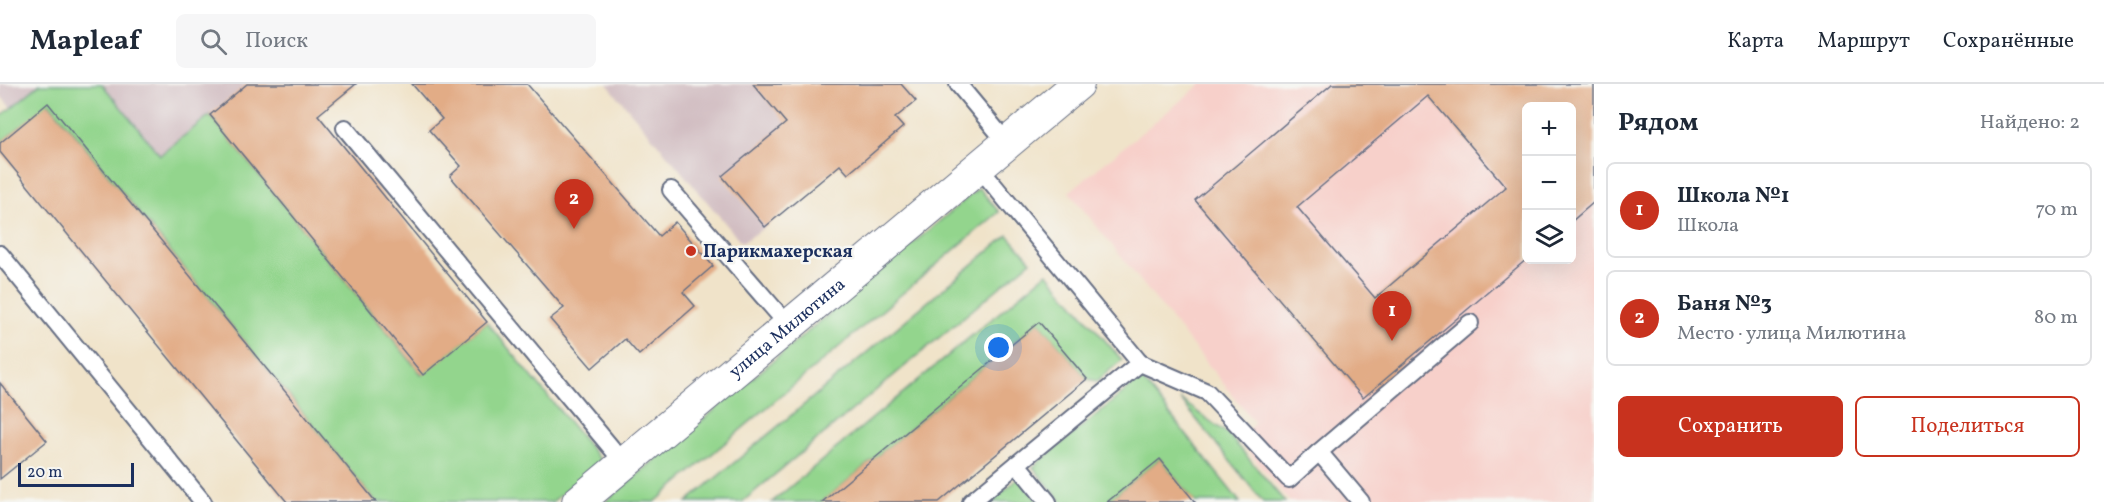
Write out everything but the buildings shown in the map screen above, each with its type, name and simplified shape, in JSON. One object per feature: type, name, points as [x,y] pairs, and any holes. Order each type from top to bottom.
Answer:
[{"type":"street","name":"улица Милютина","points":[[578,502],[1078,84]]},
{"type":"lane","points":[[958,84],[1007,142]]},
{"type":"lane","points":[[345,128],[624,463]]},
{"type":"lane","points":[[978,166],[1140,363],[1207,392],[1289,479],[1470,324]]},
{"type":"lane","points":[[671,190],[788,325]]},
{"type":"lane","points":[[0,254],[203,502]]},
{"type":"lane","points":[[971,502],[1140,363]]},
{"type":"lane","points":[[1319,452],[1361,502]]},
{"type":"lane","points":[[1017,464],[1048,502]]},
{"type":"shaded area","points":[[0,84],[40,84],[11,108],[0,95]]},
{"type":"shaded area","points":[[102,84],[247,84],[160,155]]},
{"type":"shaded area","points":[[607,84],[753,84],[786,123],[722,177],[765,227],[742,243]]},
{"type":"shaded area","points":[[1201,84],[1594,84],[1594,502],[1290,502],[1238,439],[1255,423],[1069,192]]},
{"type":"green space","points":[[40,84],[102,84],[160,155],[210,115],[422,375],[487,322],[601,461],[552,502],[376,502],[49,103],[0,143],[0,117]]},
{"type":"green space","points":[[979,188],[999,212],[655,502],[605,502]]},
{"type":"green space","points":[[1008,235],[1031,261],[742,502],[687,502]]},
{"type":"green space","points":[[1047,273],[1122,360],[1097,381],[1087,379],[1039,322],[822,502],[772,502]]},
{"type":"green space","points":[[1141,378],[1240,502],[1195,502],[1160,459],[1107,502],[1062,502],[1033,467]]},
{"type":"green space","points":[[1180,399],[1229,435],[1285,502],[1263,502]]},
{"type":"green space","points":[[1019,478],[1038,502],[990,502]]},
{"type":"place","name":"Баня №3","points":[[574,229]]},
{"type":"place","name":"Парикмахерская","points":[[691,251]]},
{"type":"place","name":"Школа №1","points":[[1392,341]]}]
